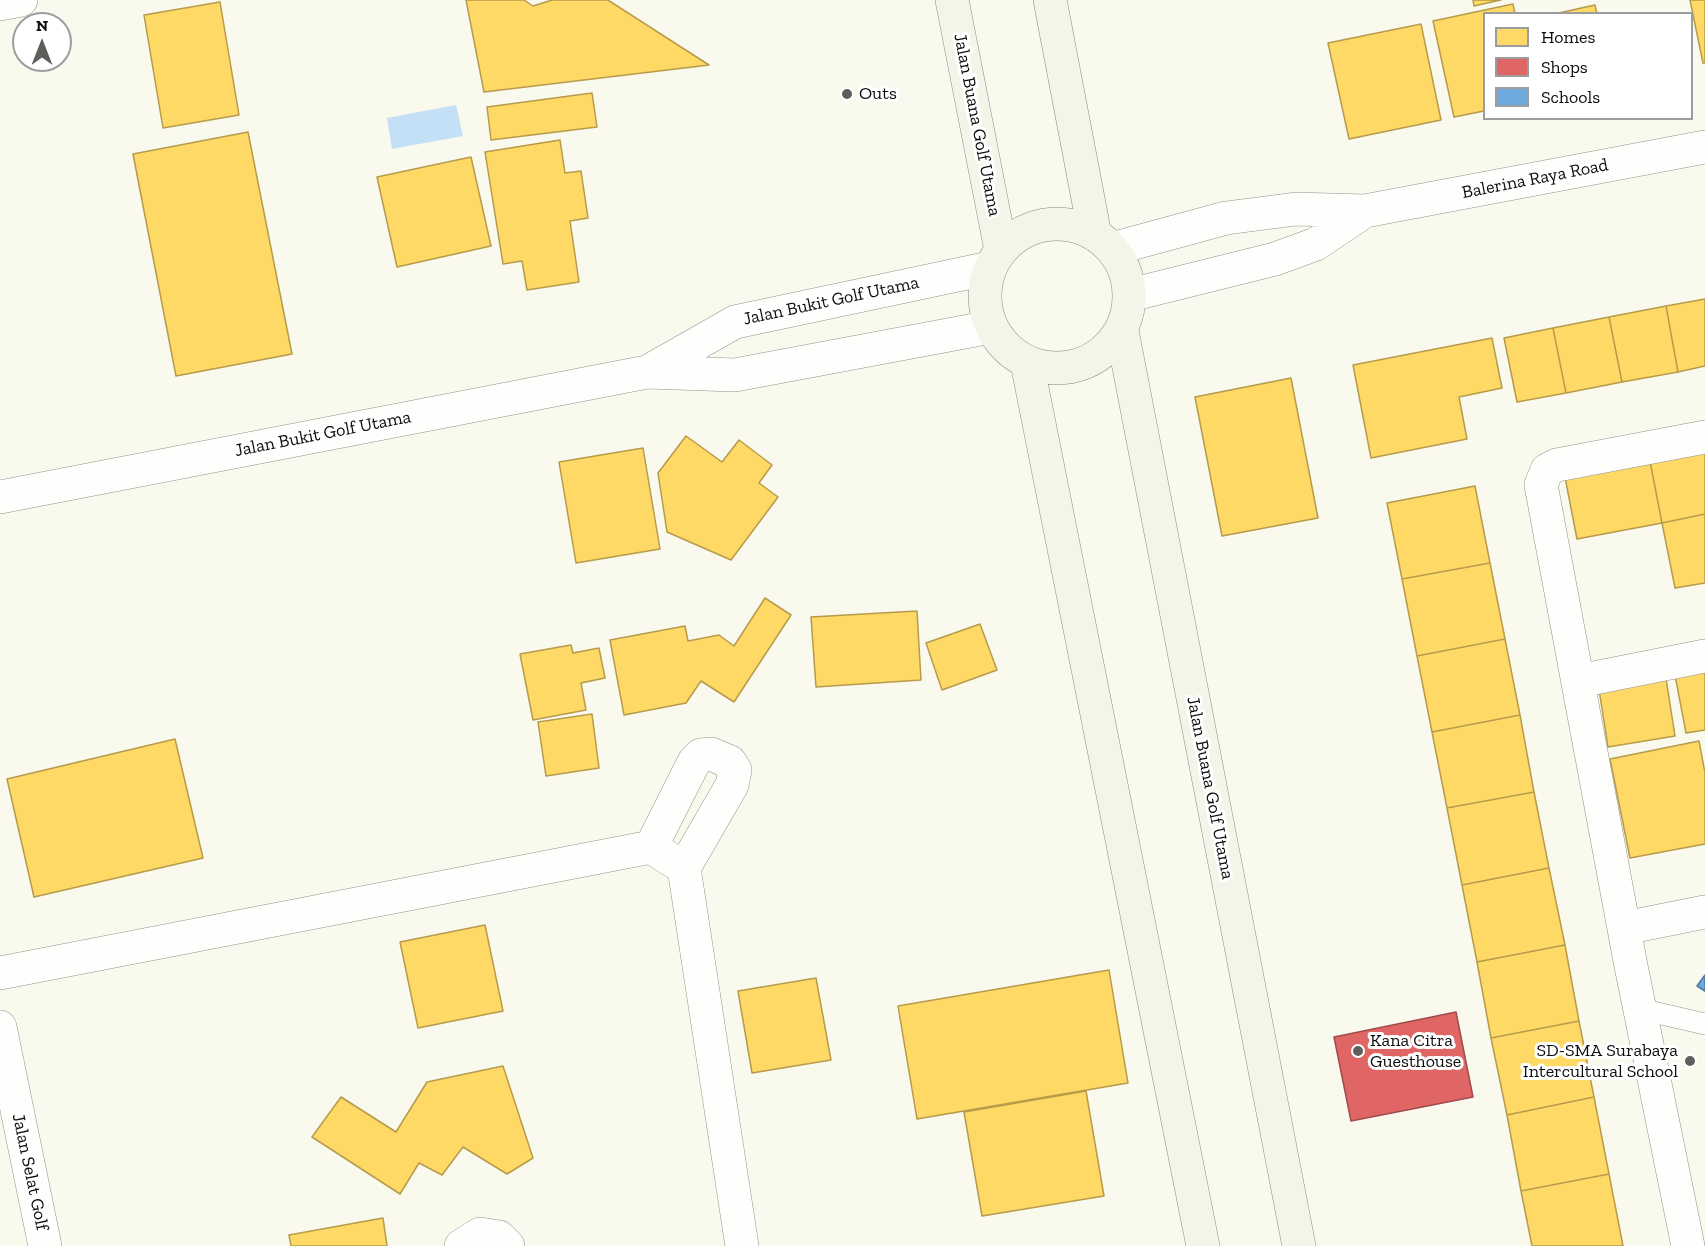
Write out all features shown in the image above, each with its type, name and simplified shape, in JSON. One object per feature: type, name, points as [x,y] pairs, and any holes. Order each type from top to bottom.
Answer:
[{"type":"main road","name":"Jalan Buana Golf Utama","points":[[952,0],[995,259]]},
{"type":"main road","points":[[1050,0],[1104,242]]},
{"type":"main road","points":[[1056,224],[1076,226],[1104,242],[1126,270],[1130,295],[1128,314],[1122,331],[1109,348],[1091,361],[1070,368],[1049,369],[1027,363],[1006,349],[991,327],[985,308],[984,288],[995,259],[1016,236],[1035,227],[1056,224]]},
{"type":"main road","name":"Jalan Buana Golf Utama","points":[[1122,331],[1299,1246]]},
{"type":"main road","points":[[1027,363],[1203,1246]]},
{"type":"street","points":[[0,4],[21,0]]},
{"type":"street","name":"Balerina Raya Road","points":[[1104,242],[1226,218],[1296,209],[1365,211],[1705,147]]},
{"type":"street","name":"Balerina Raya Road","points":[[1130,295],[1275,259],[1316,244],[1365,211]]},
{"type":"street","name":"Jalan Bukit Golf Utama","points":[[647,372],[735,322],[995,259]]},
{"type":"street","name":"Jalan Bukit Golf Utama","points":[[0,497],[647,372],[735,375],[991,327]]},
{"type":"street","points":[[1688,1246],[1640,1009],[1541,485],[1547,470],[1557,465],[1705,436]]},
{"type":"street","points":[[1579,681],[1705,656]]},
{"type":"street","points":[[651,847],[694,762],[701,755],[711,754],[730,762],[735,770],[732,785],[684,868],[742,1246]]},
{"type":"street","points":[[0,973],[651,847],[684,868]]},
{"type":"street","points":[[1625,928],[1705,912]]},
{"type":"street","name":"Jalan Selat Golf","points":[[0,1027],[45,1246]]},
{"type":"street","points":[[461,1246],[480,1234],[499,1237],[508,1246]]},
{"type":"lane","points":[[1640,1009],[1705,1024]]},
{"type":"water","points":[[456,105],[463,136],[392,149],[387,118]]},
{"type":"building: Homes","points":[[466,0],[524,0],[533,6],[552,0],[608,0],[709,65],[484,92]]},
{"type":"building: Homes","points":[[1473,0],[1501,0],[1474,6]]},
{"type":"building: Homes","points":[[1690,0],[1705,0],[1705,63],[1703,63]]},
{"type":"building: Homes","points":[[220,2],[239,115],[163,128],[144,15]]},
{"type":"building: Homes","points":[[1513,4],[1515,12],[1483,12],[1483,111],[1454,117],[1433,21]]},
{"type":"building: Homes","points":[[1595,5],[1597,12],[1563,12]]},
{"type":"building: Homes","points":[[1421,24],[1441,120],[1349,139],[1328,43]]},
{"type":"building: Homes","points":[[592,93],[597,127],[491,140],[487,107]]},
{"type":"building: Homes","points":[[248,132],[292,354],[176,376],[133,154]]},
{"type":"building: Homes","points":[[560,140],[565,173],[581,171],[588,218],[570,221],[579,282],[527,290],[522,261],[503,264],[485,152]]},
{"type":"building: Homes","points":[[471,157],[491,246],[397,267],[377,177]]},
{"type":"building: Homes","points":[[1705,299],[1705,366],[1678,372],[1666,306]]},
{"type":"building: Homes","points":[[1666,306],[1678,372],[1622,382],[1609,317]]},
{"type":"building: Homes","points":[[1609,317],[1622,382],[1566,393],[1553,328]]},
{"type":"building: Homes","points":[[1553,328],[1566,393],[1517,402],[1504,338]]},
{"type":"building: Homes","points":[[1492,338],[1502,388],[1459,397],[1467,439],[1371,458],[1353,365]]},
{"type":"building: Homes","points":[[1291,378],[1318,518],[1222,536],[1195,397]]},
{"type":"building: Homes","points":[[686,436],[722,462],[739,440],[772,465],[759,483],[778,497],[731,560],[667,532],[658,473]]},
{"type":"building: Homes","points":[[643,448],[660,549],[576,563],[559,462]]},
{"type":"building: Homes","points":[[1648,451],[1662,523],[1577,539],[1563,467]]},
{"type":"building: Homes","points":[[1648,451],[1705,451],[1705,514],[1662,523]]},
{"type":"building: Homes","points":[[1475,486],[1490,563],[1402,579],[1387,503]]},
{"type":"building: Homes","points":[[1705,514],[1705,583],[1675,588],[1662,523]]},
{"type":"building: Homes","points":[[1490,563],[1505,639],[1417,656],[1402,579]]},
{"type":"building: Homes","points":[[765,598],[791,615],[734,702],[701,681],[686,703],[624,715],[610,640],[685,626],[688,641],[719,635],[734,646]]},
{"type":"building: Homes","points":[[917,611],[921,680],[816,687],[811,617]]},
{"type":"building: Homes","points":[[980,624],[997,670],[942,690],[926,643]]},
{"type":"building: Homes","points":[[1505,639],[1520,715],[1432,732],[1417,656]]},
{"type":"building: Homes","points":[[571,645],[573,653],[599,648],[605,678],[581,683],[586,710],[533,720],[520,654]]},
{"type":"building: Homes","points":[[1705,669],[1705,730],[1686,733],[1675,675]]},
{"type":"building: Homes","points":[[1665,672],[1675,736],[1608,747],[1598,683]]},
{"type":"building: Homes","points":[[592,714],[599,768],[546,776],[538,722]]},
{"type":"building: Homes","points":[[1520,715],[1534,792],[1447,808],[1432,732]]},
{"type":"building: Homes","points":[[175,739],[203,858],[34,897],[7,779]]},
{"type":"building: Homes","points":[[1699,741],[1705,773],[1705,844],[1630,858],[1610,759]]},
{"type":"building: Homes","points":[[1534,792],[1549,868],[1462,885],[1447,808]]},
{"type":"building: Homes","points":[[1549,868],[1565,945],[1477,962],[1462,885]]},
{"type":"building: Homes","points":[[485,925],[503,1011],[418,1028],[400,942]]},
{"type":"building: Homes","points":[[1565,945],[1579,1021],[1491,1038],[1477,962]]},
{"type":"building: Homes","points":[[1109,970],[1128,1083],[917,1119],[898,1006]]},
{"type":"building: Homes","points":[[816,978],[831,1060],[752,1073],[738,991]]},
{"type":"building: Homes","points":[[1579,1021],[1594,1097],[1507,1115],[1491,1038]]},
{"type":"building: Homes","points":[[503,1066],[533,1158],[507,1174],[463,1147],[442,1175],[419,1163],[400,1194],[312,1137],[341,1097],[396,1132],[427,1082]]},
{"type":"building: Homes","points":[[1086,1091],[1104,1196],[982,1216],[964,1112]]},
{"type":"building: Homes","points":[[1594,1097],[1609,1174],[1521,1191],[1507,1115]]},
{"type":"building: Homes","points":[[1609,1174],[1623,1246],[1532,1246],[1521,1191]]},
{"type":"building: Homes","points":[[383,1218],[387,1246],[291,1246],[289,1235]]},
{"type":"building: Shops","points":[[1456,1012],[1473,1097],[1351,1121],[1334,1037]]},
{"type":"building: Schools","points":[[1705,975],[1705,991],[1697,986]]},
{"type":"place","name":"Outs","points":[[847,94]]},
{"type":"place","name":"Kana Citra Guesthouse","points":[[1358,1051]]},
{"type":"place","name":"SD-SMA Surabaya Intercultural School","points":[[1690,1061]]}]
